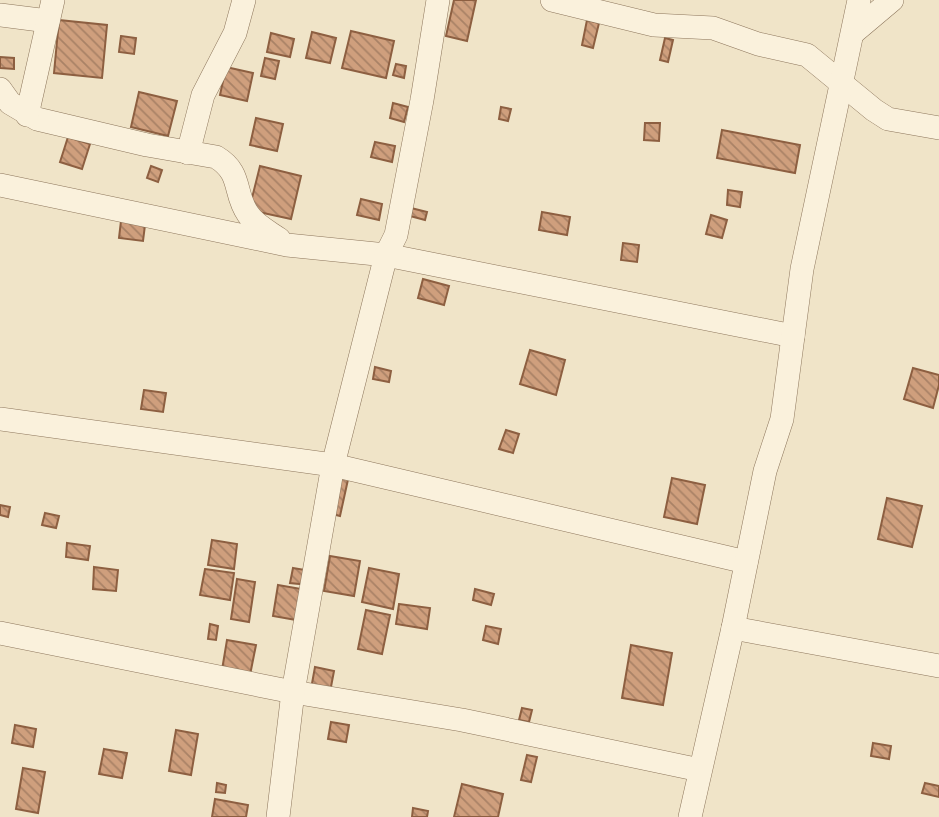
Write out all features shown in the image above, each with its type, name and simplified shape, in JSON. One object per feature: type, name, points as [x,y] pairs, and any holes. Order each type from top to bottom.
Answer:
[{"type":"street","points":[[188,153],[203,94],[235,33],[244,0]]},
{"type":"street","points":[[278,817],[293,692],[333,465],[386,255],[396,235],[439,0]]},
{"type":"street","points":[[552,0],[653,25],[713,28],[758,44],[800,52],[873,110],[888,118],[913,125],[939,128]]},
{"type":"street","points":[[690,817],[765,471],[782,419],[802,268],[859,0]]},
{"type":"street","points":[[854,33],[892,0]]},
{"type":"street","points":[[0,15],[50,10],[27,115]]},
{"type":"street","points":[[0,89],[10,103],[27,115],[65,127],[216,157],[225,162],[235,176],[247,213],[287,245]]},
{"type":"street","points":[[0,185],[287,245],[386,255],[793,336]]},
{"type":"street","points":[[0,419],[333,465],[746,562]]},
{"type":"street","points":[[733,628],[939,666]]},
{"type":"street","points":[[0,633],[293,692],[462,720],[700,770]]},
{"type":"building","points":[[454,0],[476,0],[467,41],[446,36]]},
{"type":"building","points":[[59,20],[107,25],[102,78],[54,73]]},
{"type":"building","points":[[587,20],[599,23],[593,48],[582,45]]},
{"type":"building","points":[[351,31],[394,41],[386,78],[342,68]]},
{"type":"building","points":[[312,32],[336,38],[330,63],[306,58]]},
{"type":"building","points":[[271,33],[294,39],[290,57],[267,52]]},
{"type":"building","points":[[121,36],[136,38],[134,54],[119,52]]},
{"type":"building","points":[[665,38],[673,40],[668,62],[660,60]]},
{"type":"building","points":[[0,57],[14,58],[14,69],[0,68]]},
{"type":"building","points":[[265,58],[279,61],[275,79],[261,76]]},
{"type":"building","points":[[396,64],[406,66],[404,78],[393,75]]},
{"type":"building","points":[[226,67],[253,73],[247,101],[220,95]]},
{"type":"building","points":[[139,92],[177,101],[168,136],[131,127]]},
{"type":"building","points":[[393,103],[408,107],[404,122],[390,118]]},
{"type":"building","points":[[501,107],[511,109],[508,121],[499,119]]},
{"type":"building","points":[[256,118],[283,124],[277,151],[250,145]]},
{"type":"building","points":[[645,123],[660,123],[659,141],[644,140]]},
{"type":"building","points":[[722,130],[800,145],[795,173],[717,158]]},
{"type":"building","points":[[68,137],[90,144],[82,169],[60,162]]},
{"type":"building","points":[[375,142],[395,146],[392,162],[371,157]]},
{"type":"building","points":[[151,166],[162,170],[158,182],[147,178]]},
{"type":"building","points":[[260,166],[301,176],[291,219],[249,210]]},
{"type":"building","points":[[728,190],[742,192],[740,207],[727,205]]},
{"type":"building","points":[[361,199],[382,204],[379,220],[357,215]]},
{"type":"building","points":[[411,208],[427,212],[425,220],[410,216]]},
{"type":"building","points":[[542,212],[570,217],[567,235],[539,230]]},
{"type":"building","points":[[711,215],[727,220],[722,238],[706,234]]},
{"type":"building","points":[[121,221],[145,225],[143,241],[119,238]]},
{"type":"building","points":[[623,243],[639,245],[637,262],[621,260]]},
{"type":"building","points":[[423,279],[449,286],[444,305],[418,298]]},
{"type":"building","points":[[530,350],[565,360],[556,395],[520,384]]},
{"type":"building","points":[[375,367],[391,371],[389,382],[373,379]]},
{"type":"building","points":[[913,368],[939,375],[933,408],[904,399]]},
{"type":"building","points":[[144,390],[166,393],[163,412],[141,409]]},
{"type":"building","points":[[506,430],[519,434],[513,453],[499,449]]},
{"type":"building","points":[[337,472],[349,475],[340,516],[328,513]]},
{"type":"building","points":[[672,478],[705,485],[697,524],[664,517]]},
{"type":"building","points":[[887,498],[922,506],[912,547],[878,539]]},
{"type":"building","points":[[0,505],[10,507],[8,517],[0,515]]},
{"type":"building","points":[[45,513],[59,516],[56,528],[42,525]]},
{"type":"building","points":[[212,540],[237,544],[234,569],[208,565]]},
{"type":"building","points":[[67,543],[90,546],[88,560],[66,557]]},
{"type":"building","points":[[330,556],[360,561],[354,596],[324,591]]},
{"type":"building","points":[[94,567],[118,570],[116,591],[93,589]]},
{"type":"building","points":[[293,568],[311,571],[309,585],[290,583]]},
{"type":"building","points":[[369,568],[399,574],[393,609],[362,602]]},
{"type":"building","points":[[205,569],[234,573],[230,600],[200,595]]},
{"type":"building","points":[[237,579],[255,582],[249,622],[231,619]]},
{"type":"building","points":[[278,585],[307,590],[302,621],[273,616]]},
{"type":"building","points":[[475,589],[494,594],[491,605],[473,600]]},
{"type":"building","points":[[399,604],[430,608],[427,629],[396,624]]},
{"type":"building","points":[[366,610],[390,615],[382,654],[358,649]]},
{"type":"building","points":[[210,624],[218,626],[216,640],[208,639]]},
{"type":"building","points":[[486,626],[501,629],[498,644],[483,640]]},
{"type":"building","points":[[227,640],[256,645],[250,675],[222,670]]},
{"type":"building","points":[[631,645],[672,653],[663,705],[622,698]]},
{"type":"building","points":[[315,667],[334,671],[330,692],[311,689]]},
{"type":"building","points":[[522,708],[532,710],[529,722],[519,720]]},
{"type":"building","points":[[331,722],[349,725],[346,742],[328,739]]},
{"type":"building","points":[[15,725],[36,729],[33,747],[12,743]]},
{"type":"building","points":[[176,730],[198,734],[191,775],[169,771]]},
{"type":"building","points":[[873,743],[891,746],[889,759],[871,756]]},
{"type":"building","points":[[104,749],[127,753],[122,778],[99,774]]},
{"type":"building","points":[[527,755],[537,757],[531,782],[521,780]]},
{"type":"building","points":[[23,768],[45,772],[38,813],[16,809]]},
{"type":"building","points":[[217,783],[226,785],[225,793],[216,792]]},
{"type":"building","points":[[925,783],[939,786],[939,797],[922,793]]},
{"type":"building","points":[[462,784],[503,794],[498,817],[454,817]]},
{"type":"building","points":[[215,799],[248,805],[246,817],[212,817]]},
{"type":"building","points":[[413,808],[428,811],[427,817],[412,817]]}]
